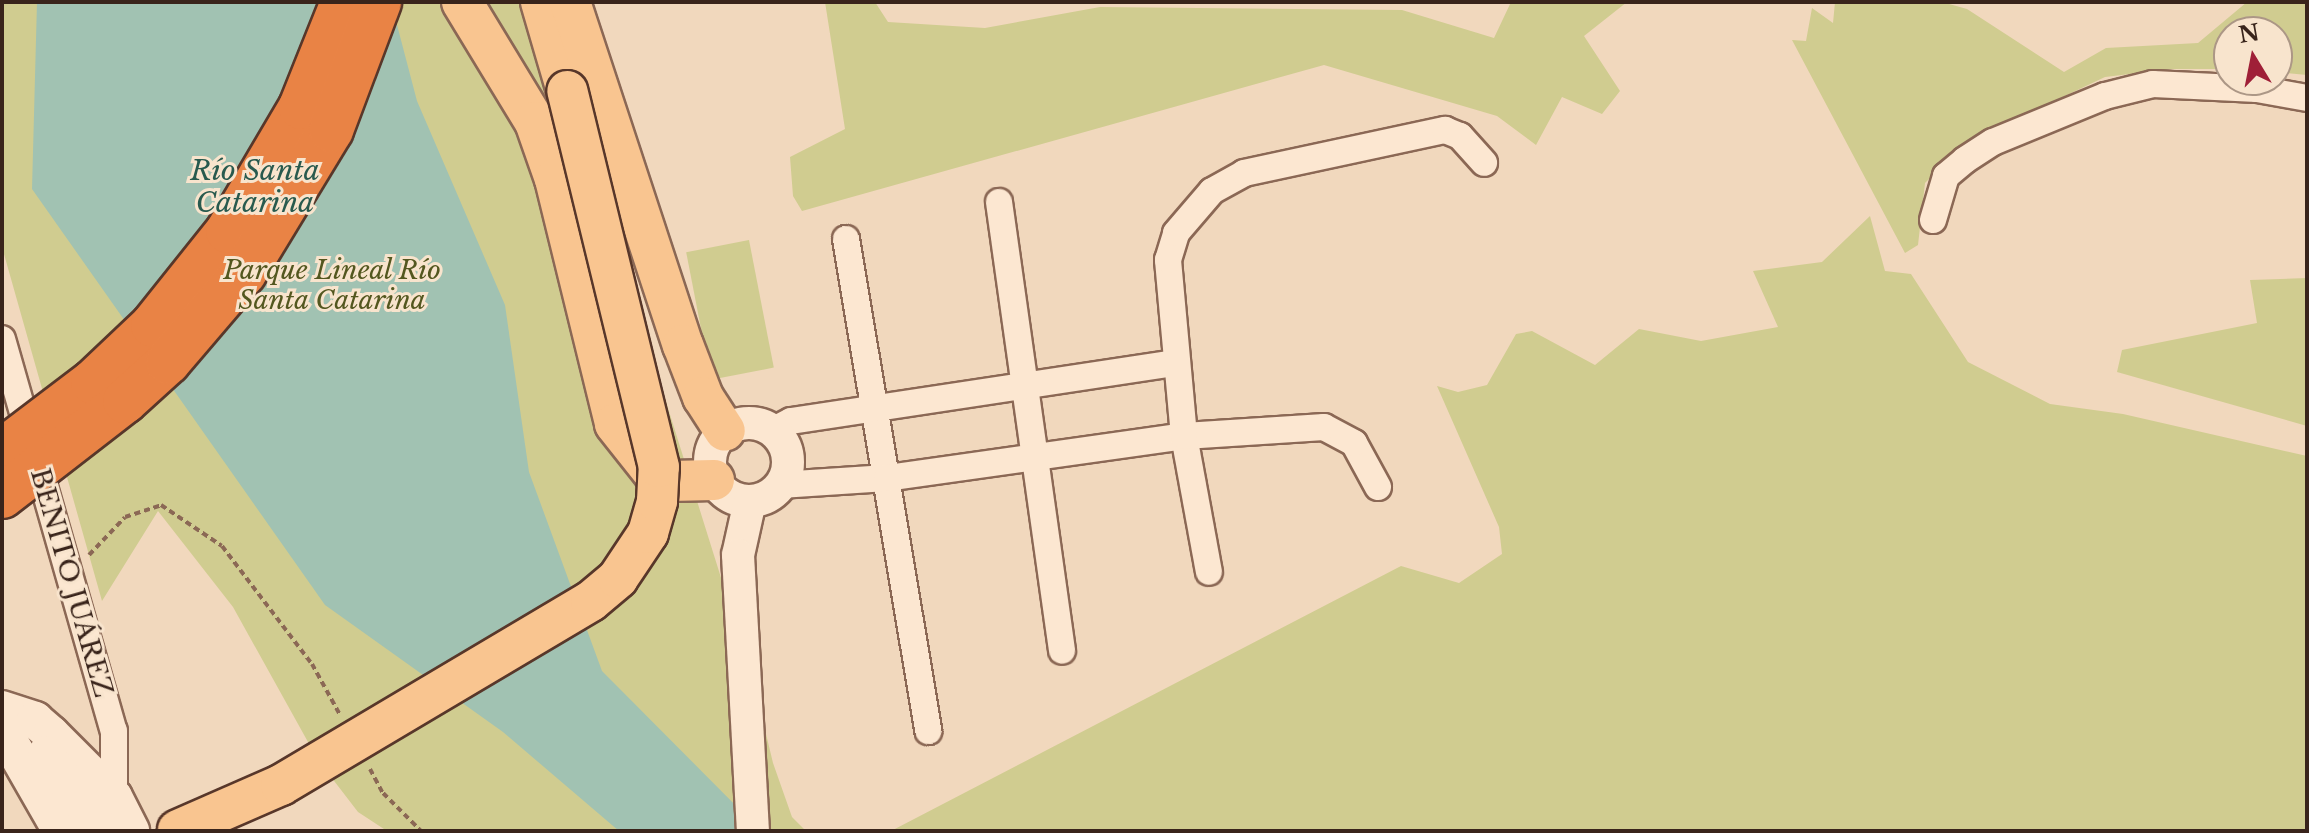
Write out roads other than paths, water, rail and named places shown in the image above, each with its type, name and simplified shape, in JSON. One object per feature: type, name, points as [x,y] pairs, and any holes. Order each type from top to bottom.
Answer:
[{"type":"highway","points":[[2,451],[93,382],[153,325],[228,231],[301,107],[343,2]]},
{"type":"highway","points":[[2,496],[125,401],[168,362],[244,273],[336,119],[379,2]]},
{"type":"main road","points":[[462,2],[535,122],[555,179],[615,424],[653,472],[670,481],[714,480]]},
{"type":"main road","points":[[210,831],[287,794],[600,610],[649,568],[666,538],[676,504],[678,463],[638,336],[572,90],[541,2]]},
{"type":"main road","points":[[176,831],[281,785],[591,601],[618,578],[641,545],[657,501],[659,467],[552,2]]},
{"type":"main road","points":[[570,2],[683,345],[703,397],[725,431]]},
{"type":"main road","points":[[2,709],[35,720],[91,819]]},
{"type":"main road","points":[[2,718],[33,739],[59,768],[91,819]]},
{"type":"main road","points":[[2,728],[91,819],[131,831]]},
{"type":"street","points":[[1933,220],[1946,176],[1965,160],[1993,142],[2105,96],[2153,84],[2257,89],[2307,98]]},
{"type":"street","points":[[1209,572],[1184,436],[1175,363],[1168,260],[1176,233],[1212,191],[1244,173],[1438,130],[1460,136],[1484,163]]},
{"type":"street","points":[[999,202],[1062,651]]},
{"type":"street","points":[[846,239],[928,731]]},
{"type":"street","name":"BENITO JUÁREZ","points":[[2,339],[114,731],[91,819]]},
{"type":"street","points":[[772,431],[791,421],[1175,363]]},
{"type":"street","points":[[780,485],[786,450],[772,431],[748,423],[725,431],[711,453],[714,480],[729,496],[750,501],[780,485],[887,478],[1184,436],[1324,427],[1354,443],[1378,487]]},
{"type":"street","points":[[750,501],[738,555],[753,831]]},
{"type":"water","name":"Río Santa Catarina","points":[[37,2],[391,2],[417,101],[505,305],[529,472],[602,671],[761,831],[619,831],[503,732],[325,605],[32,189]]},
{"type":"park label","name":"Parque Lineal Río Santa Catarina","points":[[332,286]]}]
